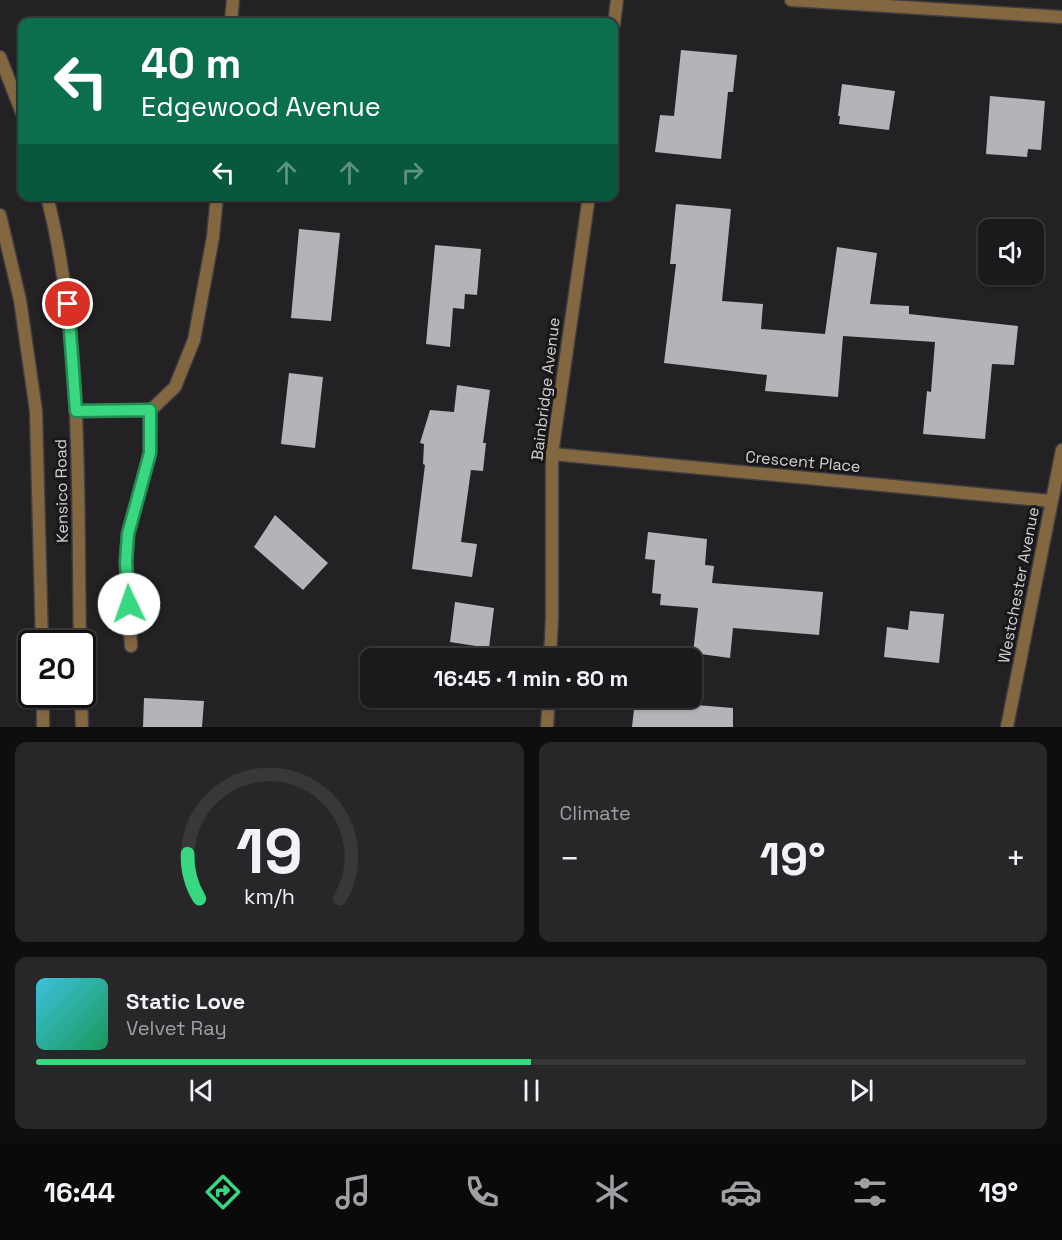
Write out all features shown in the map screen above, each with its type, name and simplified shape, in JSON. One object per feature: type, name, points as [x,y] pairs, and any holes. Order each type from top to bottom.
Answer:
[{"type":"street","points":[[231,18],[233,0]]},
{"type":"street","points":[[615,18],[617,0]]},
{"type":"street","points":[[791,0],[1062,17]]},
{"type":"street","points":[[0,57],[18,103]]},
{"type":"street","name":"Kensico Road","points":[[48,201],[66,285],[70,322],[76,411],[80,630]]},
{"type":"street","points":[[76,411],[150,410],[175,387],[194,339],[213,237],[217,201]]},
{"type":"street","name":"Bainbridge Avenue","points":[[550,648],[552,454],[588,201]]},
{"type":"street","name":"Kensico Road","points":[[0,215],[20,300],[36,411],[42,630]]},
{"type":"street","points":[[131,646],[126,562],[128,534],[150,453],[150,410]]},
{"type":"street","name":"Westchester Avenue","points":[[1007,727],[1062,450]]},
{"type":"street","name":"Crescent Place","points":[[552,454],[1051,501]]},
{"type":"street","points":[[43,708],[43,727]]},
{"type":"street","points":[[81,708],[82,727]]},
{"type":"street","points":[[547,727],[548,708]]},
{"type":"building","points":[[681,50],[737,55],[733,92],[728,92],[721,159],[655,152],[660,115],[674,116]]},
{"type":"building","points":[[842,84],[895,91],[889,130],[839,124]]},
{"type":"building","points":[[990,96],[1045,101],[1041,150],[1028,149],[1027,157],[986,154]]},
{"type":"building","points":[[676,204],[731,209],[722,301],[763,304],[761,329],[825,334],[837,247],[877,253],[870,304],[909,306],[909,314],[1018,326],[1014,365],[992,364],[985,439],[923,434],[927,391],[931,392],[935,342],[843,336],[838,397],[765,391],[767,375],[664,363],[676,264],[670,264]]},
{"type":"building","points":[[299,229],[340,233],[331,321],[291,318]]},
{"type":"building","points":[[435,245],[481,249],[477,295],[465,294],[464,309],[453,308],[450,347],[426,344]]},
{"type":"building","points":[[289,373],[323,377],[315,448],[281,444]]},
{"type":"building","points":[[457,385],[490,390],[483,443],[486,443],[483,471],[471,470],[461,542],[477,544],[472,577],[412,569],[425,465],[423,464],[424,444],[420,443],[430,410],[454,412]]},
{"type":"building","points":[[275,515],[328,563],[303,590],[254,547]]},
{"type":"building","points":[[648,532],[707,539],[705,565],[714,566],[712,583],[823,592],[819,635],[733,628],[730,658],[702,654],[702,648],[694,648],[698,608],[660,605],[661,594],[652,593],[655,560],[645,559]]},
{"type":"building","points":[[455,602],[494,608],[489,648],[450,642]]},
{"type":"building","points":[[910,611],[944,614],[939,663],[884,657],[887,627],[908,630]]},
{"type":"building","points":[[144,698],[204,701],[202,727],[143,727]]},
{"type":"building","points":[[702,705],[733,708],[733,727],[632,727],[634,708],[702,708]]},
{"type":"route","points":[[68,304],[76,411],[150,410],[150,453],[128,534],[126,562],[129,604]]}]
